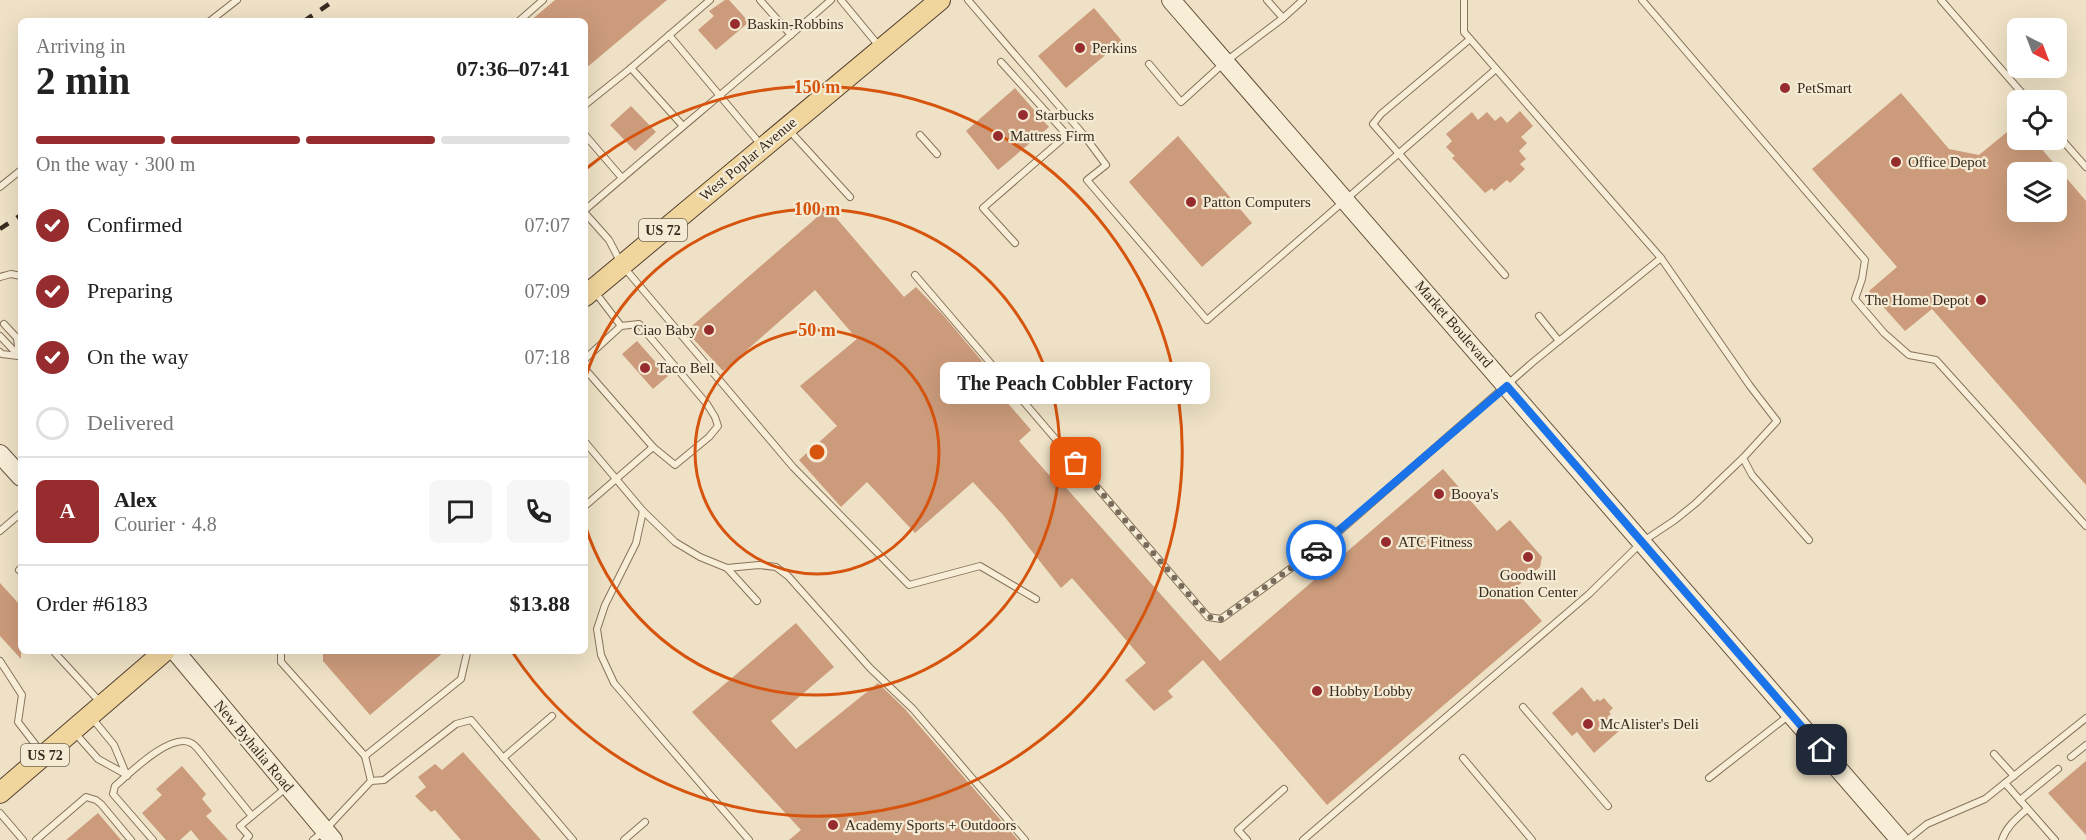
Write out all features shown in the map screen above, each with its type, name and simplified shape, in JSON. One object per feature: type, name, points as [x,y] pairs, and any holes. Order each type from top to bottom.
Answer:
[{"type":"main road","name":"West Poplar Avenue","points":[[589,292],[940,0]]},
{"type":"main road","name":"US 72","points":[[0,793],[161,654]]},
{"type":"street","name":"Market Boulevard","points":[[1172,0],[1900,840]]},
{"type":"street","points":[[0,454],[18,474]]},
{"type":"street","name":"New Byhalia Road","points":[[177,654],[288,787],[324,837]]},
{"type":"lane","points":[[214,18],[237,0]]},
{"type":"lane","points":[[522,18],[543,0]]},
{"type":"lane","points":[[588,103],[632,68],[710,0]]},
{"type":"lane","points":[[760,0],[791,35]]},
{"type":"lane","points":[[588,209],[831,0]]},
{"type":"lane","points":[[841,0],[881,48]]},
{"type":"lane","points":[[968,0],[1083,134],[1106,165],[1087,180],[1207,320],[1496,69]]},
{"type":"lane","points":[[1267,0],[1283,18]]},
{"type":"lane","points":[[1149,64],[1181,102],[1225,62],[1303,0]]},
{"type":"lane","points":[[1303,840],[1589,594],[1642,542],[1696,503],[1743,458],[1777,421],[1661,258],[1464,32],[1464,0]]},
{"type":"lane","points":[[1642,0],[1865,260],[1862,279],[1855,299],[1884,333],[1909,355],[1936,360],[2086,525]]},
{"type":"lane","points":[[1941,0],[2019,90]]},
{"type":"lane","points":[[669,35],[763,146]]},
{"type":"lane","points":[[1470,39],[1381,114],[1373,124],[1505,275]]},
{"type":"lane","points":[[1001,62],[1067,135],[983,208],[1015,243]]},
{"type":"lane","points":[[632,68],[683,126]]},
{"type":"lane","points":[[786,127],[850,197]]},
{"type":"lane","points":[[920,135],[937,154]]},
{"type":"lane","points":[[588,138],[622,178]]},
{"type":"lane","points":[[2067,145],[2086,167]]},
{"type":"lane","points":[[0,187],[18,172]]},
{"type":"lane","points":[[588,216],[609,240],[622,265],[793,467],[909,585],[980,566],[1035,599]]},
{"type":"lane","points":[[915,275],[1208,617],[1221,619],[1327,542],[1559,341],[1661,258]]},
{"type":"lane","points":[[0,277],[11,273],[18,275]]},
{"type":"lane","points":[[589,292],[621,326]]},
{"type":"lane","points":[[1539,316],[1559,341]]},
{"type":"lane","points":[[4,324],[17,338],[18,344]]},
{"type":"lane","points":[[588,356],[621,326],[639,324],[707,404],[718,426],[710,437],[675,465],[653,447],[588,372]]},
{"type":"lane","points":[[0,336],[18,355]]},
{"type":"lane","points":[[0,352],[18,357]]},
{"type":"lane","points":[[588,446],[643,511],[675,542],[700,557],[726,568],[757,601]]},
{"type":"lane","points":[[588,503],[653,447]]},
{"type":"lane","points":[[1743,458],[1752,475],[1809,540]]},
{"type":"lane","points":[[643,511],[636,543],[605,605],[597,629],[601,655],[614,683],[749,840]]},
{"type":"lane","points":[[0,531],[18,516]]},
{"type":"lane","points":[[726,568],[759,565],[776,567],[788,576],[870,668],[913,709],[1025,840]]},
{"type":"lane","points":[[56,654],[96,710],[127,776]]},
{"type":"lane","points":[[281,654],[281,662],[364,756],[371,781]]},
{"type":"lane","points":[[364,756],[461,679],[467,654]]},
{"type":"lane","points":[[0,661],[22,695],[18,722],[44,756]]},
{"type":"lane","points":[[1523,707],[1608,806]]},
{"type":"lane","points":[[1709,778],[1791,714]]},
{"type":"lane","points":[[503,758],[552,716]]},
{"type":"lane","points":[[1907,840],[1926,824],[1985,799],[2086,718]]},
{"type":"lane","points":[[324,837],[371,781],[384,780],[456,724],[471,720],[573,840]]},
{"type":"lane","points":[[73,731],[98,759],[127,776]]},
{"type":"lane","points":[[153,840],[113,794],[115,786],[167,744],[179,741],[190,742],[198,749],[252,816]]},
{"type":"lane","points":[[2071,757],[2086,745]]},
{"type":"lane","points":[[1994,754],[2014,776]]},
{"type":"lane","points":[[1463,758],[1532,840]]},
{"type":"lane","points":[[2020,800],[2058,769]]},
{"type":"lane","points":[[2005,783],[2055,840]]},
{"type":"lane","points":[[244,840],[249,836],[240,826],[288,787]]},
{"type":"lane","points":[[1248,840],[1239,830],[1284,789]]},
{"type":"lane","points":[[36,840],[86,797],[101,804],[131,840]]},
{"type":"lane","points":[[2002,840],[2014,820],[2027,809]]},
{"type":"lane","points":[[0,813],[23,840]]},
{"type":"lane","points":[[624,840],[645,822]]},
{"type":"building","points":[[555,0],[667,0],[588,66],[588,18],[534,18]]},
{"type":"building","points":[[725,0],[729,0],[749,22],[716,50],[698,30],[714,16],[709,11]]},
{"type":"building","name":"Perkins","points":[[1094,8],[1122,41],[1066,88],[1038,56]]},
{"type":"building","name":"Mattress Firm","points":[[1015,88],[1049,127],[998,170],[966,131]]},
{"type":"building","name":"The Home Depot","points":[[1901,93],[1949,149],[1979,155],[2007,132],[2007,150],[2043,150],[2053,162],[2007,162],[2007,222],[2067,222],[2067,179],[2086,201],[2086,485],[1932,309],[1905,331],[1869,291],[1897,267],[1812,169]]},
{"type":"building","points":[[631,106],[656,132],[635,151],[610,125]]},
{"type":"building","points":[[1520,111],[1533,126],[1521,137],[1527,143],[1519,151],[1526,159],[1520,164],[1525,169],[1510,183],[1507,180],[1494,191],[1492,188],[1485,193],[1452,158],[1455,156],[1446,147],[1452,141],[1446,134],[1472,112],[1478,120],[1487,112],[1495,121],[1501,116],[1507,123]]},
{"type":"building","name":"Patton Computers","points":[[1178,136],[1252,223],[1202,267],[1129,182]]},
{"type":"building","points":[[826,206],[904,297],[916,287],[943,315],[993,374],[987,379],[1031,430],[1019,441],[1049,475],[1052,472],[1220,661],[1443,469],[1497,531],[1510,520],[1542,557],[1540,567],[1514,589],[1542,621],[1327,805],[1203,660],[1168,691],[1173,697],[1154,711],[1125,680],[1146,663],[1072,578],[1061,588],[1004,516],[973,482],[915,533],[867,482],[841,507],[799,460],[837,426],[800,386],[857,339],[815,290],[723,371],[686,331],[815,219]]},
{"type":"building","points":[[637,341],[668,376],[653,389],[622,354]]},
{"type":"building","points":[[0,583],[18,603],[18,654],[21,654],[21,659],[0,636]]},
{"type":"building","points":[[796,623],[834,667],[771,721],[796,749],[878,683],[904,708],[1018,840],[789,840],[801,830],[692,712]]},
{"type":"building","points":[[323,654],[441,654],[370,715],[323,661]]},
{"type":"building","name":"McAlister's Deli","points":[[1582,687],[1594,702],[1604,698],[1613,708],[1607,717],[1619,731],[1594,753],[1577,732],[1572,736],[1552,713]]},
{"type":"building","points":[[463,752],[541,840],[461,840],[435,810],[431,812],[415,796],[426,787],[418,777],[435,764],[442,770]]},
{"type":"building","points":[[2086,761],[2086,835],[2048,793]]},
{"type":"building","points":[[182,766],[206,794],[202,799],[212,811],[206,816],[228,840],[199,840],[191,830],[180,840],[166,840],[142,813],[162,795],[156,789]]},
{"type":"building","points":[[98,813],[121,840],[66,840]]},
{"type":"railway","points":[[308,18],[335,0]]},
{"type":"railway","points":[[0,229],[18,217]]},
{"type":"way so far","points":[[1076,463],[1208,617],[1221,619],[1316,550]]},
{"type":"place","name":"Baskin-Robbins","points":[[735,24]]},
{"type":"place","name":"Perkins","points":[[1080,48]]},
{"type":"place","name":"PetSmart","points":[[1785,88]]},
{"type":"place","name":"Starbucks","points":[[1023,115]]},
{"type":"place","name":"Mattress Firm","points":[[998,136]]},
{"type":"place","name":"Office Depot","points":[[1896,162]]},
{"type":"place","name":"Patton Computers","points":[[1191,202]]},
{"type":"place","name":"The Home Depot","points":[[1981,300]]},
{"type":"place","name":"Ciao Baby","points":[[709,330]]},
{"type":"place","name":"Taco Bell","points":[[645,368]]},
{"type":"place","name":"The Peach Cobbler Factory","points":[[1076,463]]},
{"type":"place","name":"Booya's","points":[[1439,494]]},
{"type":"place","name":"ATC Fitness","points":[[1386,542]]},
{"type":"place","name":"Goodwill Donation Center","points":[[1528,557]]},
{"type":"place","name":"Hobby Lobby","points":[[1317,691]]},
{"type":"place","name":"McAlister's Deli","points":[[1588,724]]},
{"type":"place","name":"Academy Sports + Outdoors","points":[[833,825]]},
{"type":"route","points":[[1316,550],[1507,386],[1822,750]]}]
